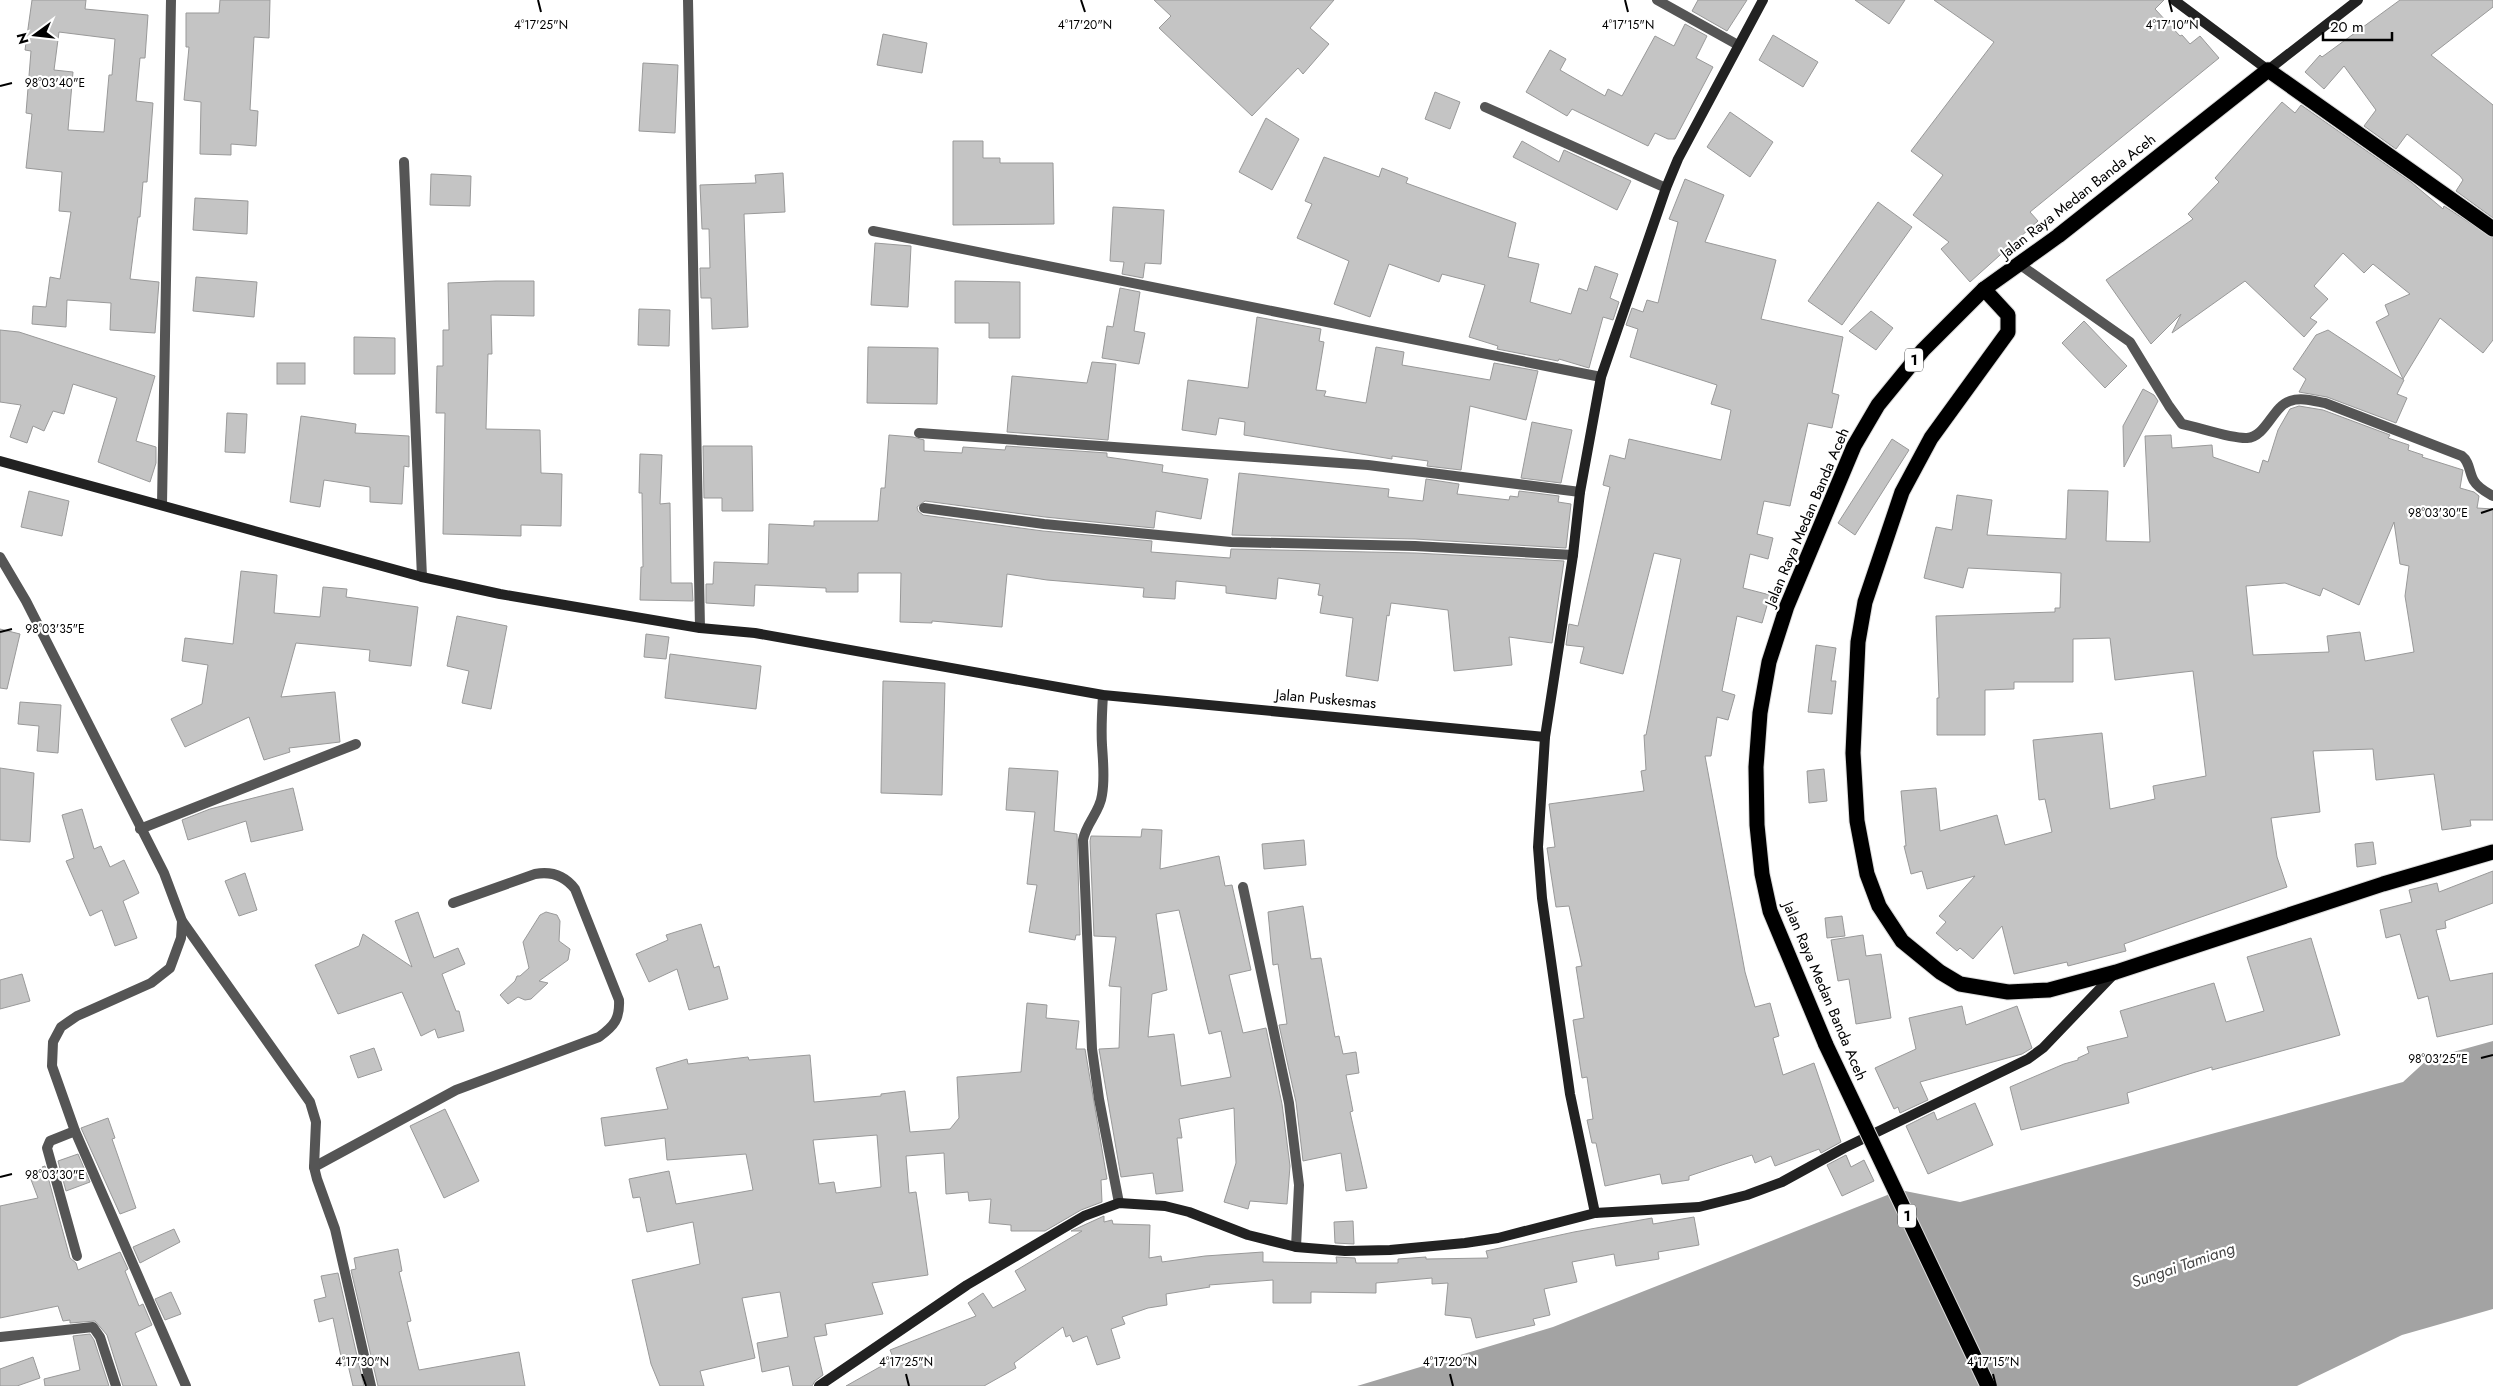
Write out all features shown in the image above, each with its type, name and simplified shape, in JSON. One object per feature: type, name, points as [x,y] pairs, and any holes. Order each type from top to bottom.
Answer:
[{"type":"highway","points":[[2268,70],[2493,229]]},
{"type":"highway","name":"Jalan Raya Medan Banda Aceh","points":[[1988,1386],[1826,1046],[1770,911],[1762,874],[1757,825],[1756,767],[1760,713],[1769,662],[1794,588],[1854,446],[1878,405],[1917,357],[1984,289],[2019,264],[2268,70]]},
{"type":"highway","points":[[1984,289],[2008,315],[2008,332],[1931,438],[1902,492],[1865,602],[1858,642],[1853,753],[1857,821],[1867,874],[1879,906],[1902,940],[1940,972],[1960,984],[2008,992],[2049,990],[2116,972],[2383,884],[2493,852]]},
{"type":"street","points":[[162,504],[171,0]]},
{"type":"street","points":[[688,0],[700,628]]},
{"type":"street","points":[[1657,0],[1738,45]]},
{"type":"street","points":[[1595,1213],[1570,1094],[1542,898],[1538,847],[1545,736],[1573,555],[1580,492],[1601,376],[1666,188],[1678,159],[1763,0]]},
{"type":"street","points":[[2174,0],[2268,70],[2358,0]]},
{"type":"street","points":[[1485,107],[1666,188]]},
{"type":"street","points":[[404,162],[422,577]]},
{"type":"street","points":[[873,230],[1601,376]]},
{"type":"street","points":[[2019,264],[2130,342],[2182,424],[2246,438],[2257,434],[2282,404],[2289,401],[2308,400],[2324,404],[2462,456],[2467,460],[2474,480],[2482,490],[2493,496]]},
{"type":"street","points":[[919,433],[1368,465],[1580,492]]},
{"type":"street","name":"Jalan Puskesmas","points":[[0,461],[422,577],[500,594],[700,628],[755,633],[1103,695],[1545,736]]},
{"type":"street","points":[[924,508],[1044,524],[1231,542],[1416,546],[1573,555]]},
{"type":"street","points":[[0,557],[26,601],[164,873],[182,921],[310,1102],[316,1122],[314,1167],[335,1229],[371,1386]]},
{"type":"street","points":[[1103,695],[1102,744],[1104,769],[1102,796],[1099,807],[1084,832],[1083,840],[1092,1049],[1099,1099],[1120,1203]]},
{"type":"street","points":[[140,829],[356,744]]},
{"type":"street","points":[[314,1167],[456,1090],[599,1037],[614,1026],[620,1014],[620,1000],[576,889],[568,880],[546,872],[535,874],[453,903]]},
{"type":"street","points":[[1243,887],[1289,1102],[1299,1185],[1296,1247]]},
{"type":"street","points":[[182,921],[181,938],[170,968],[151,983],[77,1016],[61,1027],[53,1042],[52,1066],[75,1131],[186,1386]]},
{"type":"street","points":[[819,1386],[967,1285],[1084,1216],[1120,1203],[1166,1206],[1189,1212],[1248,1235],[1296,1247],[1321,1250],[1390,1250],[1498,1238],[1595,1213],[1699,1206],[1747,1195],[1782,1182],[1844,1148],[2028,1059],[2043,1048],[2116,972]]},
{"type":"street","points":[[75,1131],[50,1141],[46,1148],[77,1256]]},
{"type":"street","points":[[0,1338],[93,1327],[100,1337],[116,1386]]},
{"type":"water","name":"Sungai Tamiang","points":[[2493,1041],[2493,1309],[2402,1335],[2297,1386],[1357,1386],[1553,1327],[1900,1190],[1960,1202],[2403,1082],[2428,1059]]},
{"type":"building","points":[[32,0],[86,0],[85,9],[148,15],[145,58],[140,58],[136,101],[153,103],[147,182],[143,182],[140,217],[138,217],[130,279],[159,282],[155,333],[110,330],[111,303],[67,300],[66,327],[32,324],[33,306],[46,307],[50,277],[60,279],[71,212],[59,211],[62,172],[26,168],[32,114],[26,113],[31,51],[25,50]],"holes":[[[59,32],[115,39],[112,75],[109,75],[104,132],[68,130],[73,72],[54,70]]]},
{"type":"building","points":[[220,0],[270,0],[269,38],[254,37],[250,110],[258,111],[256,146],[231,144],[231,155],[200,154],[201,102],[184,100],[189,47],[186,47],[186,13],[219,13]]},
{"type":"building","points":[[1154,0],[1334,0],[1310,28],[1329,44],[1303,74],[1298,68],[1252,116],[1159,28],[1171,16]]},
{"type":"building","points":[[1698,0],[1747,0],[1727,31],[1692,11]]},
{"type":"building","points":[[1855,0],[1905,0],[1889,24]]},
{"type":"building","points":[[1934,0],[2164,0],[2155,9],[2180,36],[2182,35],[2190,44],[2200,36],[2219,58],[2030,212],[2038,221],[1970,282],[1941,249],[1949,242],[1913,215],[1943,175],[1911,151],[1994,42]]},
{"type":"building","points":[[2400,0],[2493,0],[2493,7],[2431,55],[2493,105],[2493,218],[2456,191],[2463,180],[2460,176],[2407,134],[2396,149],[2364,126],[2376,110],[2344,66],[2324,89],[2305,72],[2320,55],[2322,57]]},
{"type":"building","points":[[1685,24],[1707,36],[1696,58],[1713,67],[1675,139],[1668,139],[1655,133],[1648,146],[1572,109],[1567,116],[1526,92],[1550,50],[1566,59],[1560,70],[1605,96],[1608,89],[1622,96],[1655,36],[1674,46]]},
{"type":"building","points":[[883,34],[927,43],[922,73],[877,65]]},
{"type":"building","points":[[1773,35],[1818,62],[1803,87],[1759,60]]},
{"type":"building","points":[[643,63],[678,65],[675,133],[639,131]]},
{"type":"building","points":[[1435,92],[1460,102],[1450,129],[1425,119]]},
{"type":"building","points":[[2282,102],[2295,113],[2301,105],[2411,182],[2443,209],[2444,206],[2493,238],[2493,340],[2483,353],[2440,318],[2403,379],[2376,322],[2389,315],[2385,305],[2410,294],[2373,264],[2364,273],[2343,253],[2314,286],[2328,299],[2310,318],[2317,322],[2304,337],[2245,281],[2172,333],[2181,314],[2151,344],[2106,280],[2193,219],[2188,214],[2219,182],[2215,178]]},
{"type":"building","points":[[1730,112],[1773,142],[1750,177],[1707,147]]},
{"type":"building","points":[[1266,118],[1299,139],[1272,190],[1239,172]]},
{"type":"building","points":[[953,141],[983,141],[983,158],[1000,158],[1000,163],[1053,163],[1054,224],[953,225]]},
{"type":"building","points":[[1522,141],[1559,162],[1564,150],[1631,181],[1617,210],[1513,157]]},
{"type":"building","points":[[1324,157],[1379,177],[1382,168],[1408,178],[1406,183],[1516,223],[1508,257],[1539,264],[1530,302],[1571,314],[1579,288],[1587,291],[1595,266],[1618,274],[1610,298],[1619,302],[1613,320],[1603,317],[1589,368],[1559,359],[1558,361],[1497,349],[1498,346],[1469,337],[1485,285],[1442,274],[1439,282],[1389,264],[1370,317],[1334,304],[1349,261],[1297,238],[1312,204],[1305,201]]},
{"type":"building","points":[[783,173],[785,212],[744,214],[748,327],[712,329],[711,298],[701,298],[700,268],[710,268],[709,229],[702,229],[700,185],[756,183],[755,175]]},
{"type":"building","points":[[431,174],[471,176],[470,206],[430,205]]},
{"type":"building","points":[[1685,179],[1724,195],[1705,242],[1776,260],[1761,319],[1843,337],[1832,393],[1839,395],[1832,428],[1808,423],[1790,506],[1764,501],[1757,534],[1773,538],[1768,559],[1750,554],[1743,588],[1770,595],[1762,623],[1737,616],[1722,691],[1735,695],[1728,720],[1717,717],[1711,756],[1705,756],[1745,972],[1755,1007],[1770,1003],[1779,1036],[1773,1038],[1783,1075],[1814,1063],[1841,1142],[1821,1153],[1819,1149],[1775,1166],[1771,1156],[1755,1163],[1752,1155],[1689,1176],[1689,1180],[1662,1184],[1660,1174],[1605,1186],[1596,1143],[1592,1143],[1587,1120],[1593,1119],[1587,1077],[1582,1078],[1573,1020],[1584,1018],[1576,967],[1582,966],[1569,906],[1556,907],[1547,848],[1555,847],[1549,804],[1644,791],[1641,771],[1646,770],[1644,735],[1646,735],[1681,559],[1654,553],[1623,674],[1580,663],[1584,647],[1566,645],[1569,624],[1578,626],[1610,487],[1603,485],[1610,455],[1625,459],[1629,439],[1721,460],[1731,410],[1711,404],[1717,385],[1630,357],[1638,329],[1626,325],[1632,308],[1643,312],[1647,300],[1658,303],[1678,222],[1669,219]]},
{"type":"building","points":[[195,198],[248,201],[247,234],[193,230]]},
{"type":"building","points":[[1878,202],[1912,227],[1842,325],[1808,301]]},
{"type":"building","points":[[1113,207],[1164,210],[1161,264],[1145,263],[1143,278],[1122,274],[1124,262],[1110,261]]},
{"type":"building","points":[[875,243],[911,246],[908,307],[871,305]]},
{"type":"building","points":[[196,277],[257,282],[254,317],[193,311]]},
{"type":"building","points":[[534,281],[534,316],[491,315],[492,354],[488,354],[486,429],[540,430],[541,473],[562,474],[561,526],[521,525],[521,536],[443,534],[445,413],[436,413],[437,366],[443,366],[443,330],[449,330],[448,283]]},
{"type":"building","points":[[955,281],[1020,282],[1020,338],[989,338],[989,323],[955,323]]},
{"type":"building","points":[[1120,288],[1140,292],[1134,331],[1145,333],[1139,364],[1102,358],[1107,326],[1113,327]]},
{"type":"building","points":[[639,309],[670,310],[669,346],[638,345]]},
{"type":"building","points":[[1871,311],[1893,328],[1876,350],[1849,331]]},
{"type":"building","points":[[1257,317],[1321,329],[1319,341],[1324,342],[1316,390],[1326,391],[1324,396],[1366,403],[1376,347],[1404,352],[1402,365],[1490,380],[1494,363],[1538,371],[1526,420],[1470,406],[1461,470],[1427,466],[1428,461],[1392,456],[1392,459],[1244,435],[1245,422],[1219,418],[1216,435],[1182,430],[1188,380],[1248,388]]},
{"type":"building","points":[[2084,321],[2127,366],[2105,388],[2062,343]]},
{"type":"building","points":[[0,330],[19,332],[155,376],[136,441],[156,447],[156,463],[150,482],[98,462],[117,398],[73,384],[64,414],[53,411],[44,431],[33,426],[27,443],[10,437],[21,405],[0,402]]},
{"type":"building","points":[[2328,330],[2404,380],[2397,394],[2407,398],[2396,423],[2327,397],[2299,392],[2306,379],[2293,369],[2316,335]]},
{"type":"building","points":[[354,337],[395,338],[395,374],[354,374]]},
{"type":"building","points":[[868,347],[938,348],[937,404],[867,403]]},
{"type":"building","points":[[1092,362],[1116,364],[1108,440],[1007,432],[1012,376],[1087,383]]},
{"type":"building","points":[[277,363],[305,363],[305,384],[277,384]]},
{"type":"building","points":[[2143,389],[2154,395],[2158,401],[2124,467],[2123,426]]},
{"type":"building","points":[[2299,406],[2323,410],[2390,435],[2388,438],[2409,445],[2408,450],[2423,455],[2422,457],[2463,470],[2460,488],[2474,492],[2479,496],[2477,508],[2493,509],[2493,820],[2470,820],[2471,826],[2442,830],[2434,774],[2376,780],[2373,749],[2313,751],[2320,812],[2271,818],[2277,857],[2287,887],[2124,944],[2126,951],[2068,966],[2067,962],[2014,974],[2002,926],[1973,959],[1960,948],[1957,951],[1936,933],[1946,922],[1939,916],[1975,876],[1927,889],[1922,871],[1911,874],[1904,846],[1906,846],[1901,791],[1936,788],[1940,831],[1997,815],[2005,845],[2052,832],[2045,799],[2039,800],[2033,740],[2102,733],[2110,809],[2155,799],[2153,786],[2206,776],[2193,671],[2115,680],[2110,638],[2073,639],[2073,682],[2014,682],[2014,689],[1985,690],[1985,735],[1937,735],[1937,698],[1939,698],[1936,616],[2055,612],[2055,608],[2060,608],[2061,573],[1968,568],[1963,588],[1924,578],[1936,527],[1952,530],[1957,495],[1992,500],[1987,535],[2066,539],[2068,490],[2108,491],[2106,541],[2150,542],[2145,436],[2171,435],[2172,448],[2212,445],[2213,457],[2259,473],[2263,460],[2268,462],[2278,430],[2290,409]],"holes":[[[2394,522],[2400,564],[2409,566],[2405,596],[2414,652],[2365,661],[2360,632],[2327,636],[2329,652],[2253,655],[2246,586],[2285,583],[2320,596],[2323,588],[2359,605]]]},
{"type":"building","points":[[227,413],[247,414],[245,453],[225,452]]},
{"type":"building","points":[[301,416],[356,424],[355,433],[409,436],[409,467],[404,466],[402,504],[370,502],[370,487],[324,480],[320,507],[290,502]]},
{"type":"building","points":[[1532,422],[1572,430],[1561,483],[1521,478]]},
{"type":"building","points":[[889,435],[924,440],[924,451],[962,453],[963,447],[1005,450],[1006,446],[1107,453],[1107,457],[1163,465],[1162,472],[1208,479],[1201,519],[1156,511],[1154,528],[1045,517],[925,501],[917,507],[918,511],[923,515],[1043,531],[1152,541],[1151,552],[1230,558],[1231,549],[1415,553],[1564,561],[1552,643],[1509,637],[1512,665],[1454,671],[1448,610],[1391,603],[1389,616],[1387,615],[1378,681],[1346,676],[1353,618],[1320,613],[1323,596],[1318,595],[1320,584],[1278,578],[1276,599],[1226,593],[1226,586],[1176,581],[1175,599],[1143,597],[1144,588],[1047,580],[1007,574],[1002,627],[932,621],[932,623],[900,622],[901,573],[858,573],[858,592],[826,592],[826,588],[755,585],[754,606],[706,603],[706,584],[713,584],[714,562],[768,564],[769,524],[814,526],[814,521],[878,521],[881,488],[885,488]]},
{"type":"building","points":[[1892,439],[1909,450],[1855,535],[1838,523]]},
{"type":"building","points":[[703,446],[752,446],[753,511],[722,511],[722,498],[704,498]]},
{"type":"building","points":[[640,454],[662,455],[660,504],[670,503],[671,583],[692,583],[693,601],[640,600],[641,567],[643,567],[642,493],[639,493]]},
{"type":"building","points":[[1239,473],[1389,489],[1388,497],[1423,501],[1426,479],[1459,484],[1457,494],[1509,500],[1510,496],[1518,497],[1519,491],[1559,496],[1558,502],[1571,504],[1566,548],[1415,539],[1232,535]]},
{"type":"building","points":[[29,491],[69,501],[62,536],[21,527]]},
{"type":"building","points":[[241,571],[277,575],[274,613],[320,617],[323,587],[347,589],[346,597],[418,607],[411,666],[369,661],[370,650],[296,643],[281,697],[335,692],[340,742],[289,748],[290,752],[264,760],[249,717],[185,747],[171,719],[202,704],[208,665],[182,661],[185,638],[233,644]]},
{"type":"building","points":[[457,616],[507,626],[491,709],[462,703],[469,671],[447,666]]},
{"type":"building","points":[[0,629],[20,634],[7,689],[0,688]]},
{"type":"building","points":[[646,634],[669,637],[666,659],[644,657]]},
{"type":"building","points":[[1816,645],[1836,648],[1831,681],[1836,681],[1832,714],[1808,712]]},
{"type":"building","points":[[670,654],[761,666],[756,709],[665,698]]},
{"type":"building","points":[[883,681],[945,683],[942,795],[881,793]]},
{"type":"building","points":[[20,702],[61,705],[58,753],[37,751],[39,726],[18,724]]},
{"type":"building","points":[[0,768],[34,773],[30,842],[0,840]]},
{"type":"building","points":[[1009,768],[1058,771],[1054,831],[1077,834],[1080,935],[1076,935],[1075,940],[1029,932],[1037,885],[1027,884],[1035,812],[1006,810]]},
{"type":"building","points":[[1824,769],[1827,801],[1809,803],[1807,771]]},
{"type":"building","points":[[293,788],[303,830],[251,842],[246,821],[188,840],[182,820],[210,809]]},
{"type":"building","points":[[82,809],[94,849],[101,846],[110,867],[124,860],[139,893],[123,901],[137,938],[115,946],[102,910],[90,916],[66,861],[74,858],[62,815]]},
{"type":"building","points":[[1142,829],[1162,830],[1160,869],[1219,856],[1225,886],[1232,885],[1251,970],[1229,975],[1243,1033],[1266,1028],[1282,1104],[1290,1166],[1287,1204],[1250,1201],[1248,1209],[1224,1202],[1236,1163],[1234,1108],[1179,1119],[1182,1138],[1177,1138],[1183,1191],[1156,1194],[1153,1173],[1121,1177],[1099,1049],[1119,1048],[1121,987],[1109,986],[1116,937],[1094,936],[1090,841],[1091,836],[1141,837]],"holes":[[[1179,910],[1209,1034],[1221,1031],[1231,1077],[1181,1086],[1174,1034],[1148,1037],[1152,994],[1167,990],[1156,914]]]},
{"type":"building","points":[[1304,840],[1306,865],[1264,869],[1262,844]]},
{"type":"building","points":[[2373,842],[2376,864],[2357,867],[2355,844]]},
{"type":"building","points":[[2493,871],[2493,903],[2445,921],[2446,928],[2436,930],[2450,981],[2493,973],[2493,1024],[2437,1037],[2428,996],[2418,999],[2400,934],[2386,938],[2380,910],[2412,902],[2409,890],[2437,883],[2439,892]]},
{"type":"building","points":[[245,873],[257,910],[239,916],[225,881]]},
{"type":"building","points":[[1303,906],[1311,959],[1321,958],[1335,1037],[1339,1036],[1343,1054],[1356,1052],[1359,1073],[1346,1075],[1353,1111],[1350,1112],[1367,1188],[1346,1191],[1341,1153],[1303,1161],[1296,1102],[1279,1025],[1287,1024],[1278,964],[1273,965],[1268,912]]},
{"type":"building","points":[[418,912],[434,958],[458,948],[465,964],[442,974],[456,1011],[459,1011],[464,1031],[438,1038],[435,1029],[421,1036],[402,992],[338,1014],[315,965],[359,946],[363,934],[412,967],[395,921]]},
{"type":"building","points":[[546,912],[557,915],[560,921],[559,941],[570,949],[568,960],[539,981],[548,983],[531,999],[525,1000],[518,997],[508,1004],[500,995],[515,981],[517,976],[520,976],[529,968],[523,942],[540,915]]},
{"type":"building","points":[[1842,916],[1845,936],[1827,938],[1825,918]]},
{"type":"building","points":[[701,924],[714,968],[719,966],[728,999],[689,1010],[677,969],[649,982],[636,954],[668,940],[666,935]]},
{"type":"building","points":[[1863,935],[1866,956],[1881,954],[1891,1018],[1856,1024],[1849,979],[1838,981],[1831,940]]},
{"type":"building","points":[[2311,938],[2340,1035],[2212,1070],[2212,1067],[2127,1093],[2129,1103],[2021,1130],[2010,1087],[2078,1060],[2078,1058],[2089,1053],[2087,1047],[2128,1037],[2120,1011],[2214,983],[2226,1022],[2264,1011],[2247,957]]},
{"type":"building","points":[[22,974],[30,1001],[0,1009],[0,980]]},
{"type":"building","points":[[1027,1003],[1047,1005],[1046,1018],[1079,1021],[1076,1049],[1085,1049],[1107,1179],[1101,1180],[1102,1202],[1081,1210],[1045,1231],[1011,1231],[1011,1225],[989,1223],[991,1199],[969,1201],[968,1192],[946,1194],[944,1153],[906,1156],[909,1193],[916,1192],[928,1275],[872,1283],[883,1314],[825,1324],[827,1335],[814,1337],[823,1375],[812,1386],[793,1386],[789,1366],[762,1372],[757,1343],[788,1337],[780,1292],[742,1298],[755,1358],[700,1371],[704,1386],[660,1386],[651,1364],[632,1280],[700,1264],[693,1222],[647,1232],[640,1197],[633,1198],[629,1179],[669,1171],[676,1204],[753,1190],[746,1154],[667,1160],[665,1138],[605,1146],[601,1118],[668,1109],[656,1068],[687,1059],[688,1064],[748,1057],[749,1060],[810,1055],[814,1102],[881,1096],[881,1094],[905,1091],[910,1132],[950,1129],[959,1118],[957,1077],[1021,1072]],"holes":[[[877,1135],[881,1187],[836,1193],[834,1182],[819,1184],[813,1140]]]},
{"type":"building","points":[[1962,1006],[1966,1025],[2017,1006],[2032,1048],[2022,1054],[1920,1082],[1928,1100],[1900,1113],[1898,1107],[1894,1109],[1875,1068],[1916,1049],[1909,1018]]},
{"type":"building","points":[[374,1048],[382,1070],[358,1078],[350,1056]]},
{"type":"building","points":[[1975,1103],[1993,1145],[1928,1174],[1906,1126],[1934,1112],[1937,1120]]},
{"type":"building","points":[[445,1109],[479,1181],[444,1198],[410,1126]]},
{"type":"building","points":[[108,1118],[115,1138],[112,1139],[136,1208],[120,1214],[81,1128]]},
{"type":"building","points":[[78,1154],[90,1182],[66,1191],[58,1161]]},
{"type":"building","points":[[1846,1155],[1851,1167],[1864,1160],[1874,1181],[1842,1196],[1827,1165]]},
{"type":"building","points":[[45,1166],[70,1258],[76,1263],[78,1270],[120,1252],[128,1269],[125,1271],[139,1306],[143,1304],[152,1325],[135,1333],[157,1386],[123,1386],[107,1335],[95,1321],[70,1323],[70,1320],[63,1321],[58,1306],[0,1318],[0,1206],[38,1198],[30,1177],[44,1172],[42,1167]]},
{"type":"building","points":[[1104,1216],[1104,1222],[1112,1220],[1113,1224],[1150,1225],[1149,1258],[1161,1256],[1162,1262],[1205,1256],[1263,1252],[1263,1262],[1337,1263],[1336,1257],[1355,1258],[1356,1263],[1398,1263],[1398,1259],[1426,1257],[1426,1259],[1488,1258],[1486,1251],[1652,1218],[1653,1224],[1694,1217],[1699,1245],[1658,1252],[1659,1259],[1616,1266],[1614,1254],[1572,1262],[1577,1282],[1544,1289],[1550,1315],[1533,1319],[1535,1325],[1476,1338],[1471,1318],[1445,1315],[1448,1283],[1432,1284],[1432,1278],[1376,1283],[1376,1293],[1311,1292],[1311,1303],[1273,1303],[1273,1280],[1209,1285],[1210,1287],[1166,1294],[1167,1305],[1148,1308],[1122,1317],[1125,1324],[1111,1329],[1120,1358],[1097,1365],[1087,1336],[1073,1342],[1070,1335],[1066,1337],[1063,1327],[1014,1363],[1016,1368],[984,1386],[846,1386],[894,1359],[890,1350],[976,1316],[968,1303],[983,1293],[993,1308],[1026,1290],[1015,1271],[1082,1231],[1071,1231]]},
{"type":"building","points":[[1353,1221],[1354,1244],[1335,1243],[1334,1222]]},
{"type":"building","points":[[174,1229],[180,1242],[140,1263],[133,1247]]},
{"type":"building","points":[[398,1249],[402,1271],[399,1272],[411,1321],[407,1322],[419,1370],[519,1352],[525,1386],[378,1386],[351,1270],[356,1269],[354,1258]]},
{"type":"building","points":[[338,1273],[364,1386],[353,1386],[348,1365],[343,1366],[333,1318],[319,1322],[314,1300],[326,1297],[321,1276]]},
{"type":"building","points":[[171,1292],[181,1314],[165,1320],[155,1299]]},
{"type":"building","points":[[90,1334],[94,1340],[109,1386],[45,1386],[44,1379],[80,1370],[73,1336]]},
{"type":"building","points":[[33,1357],[40,1378],[17,1386],[0,1386],[0,1369]]}]
